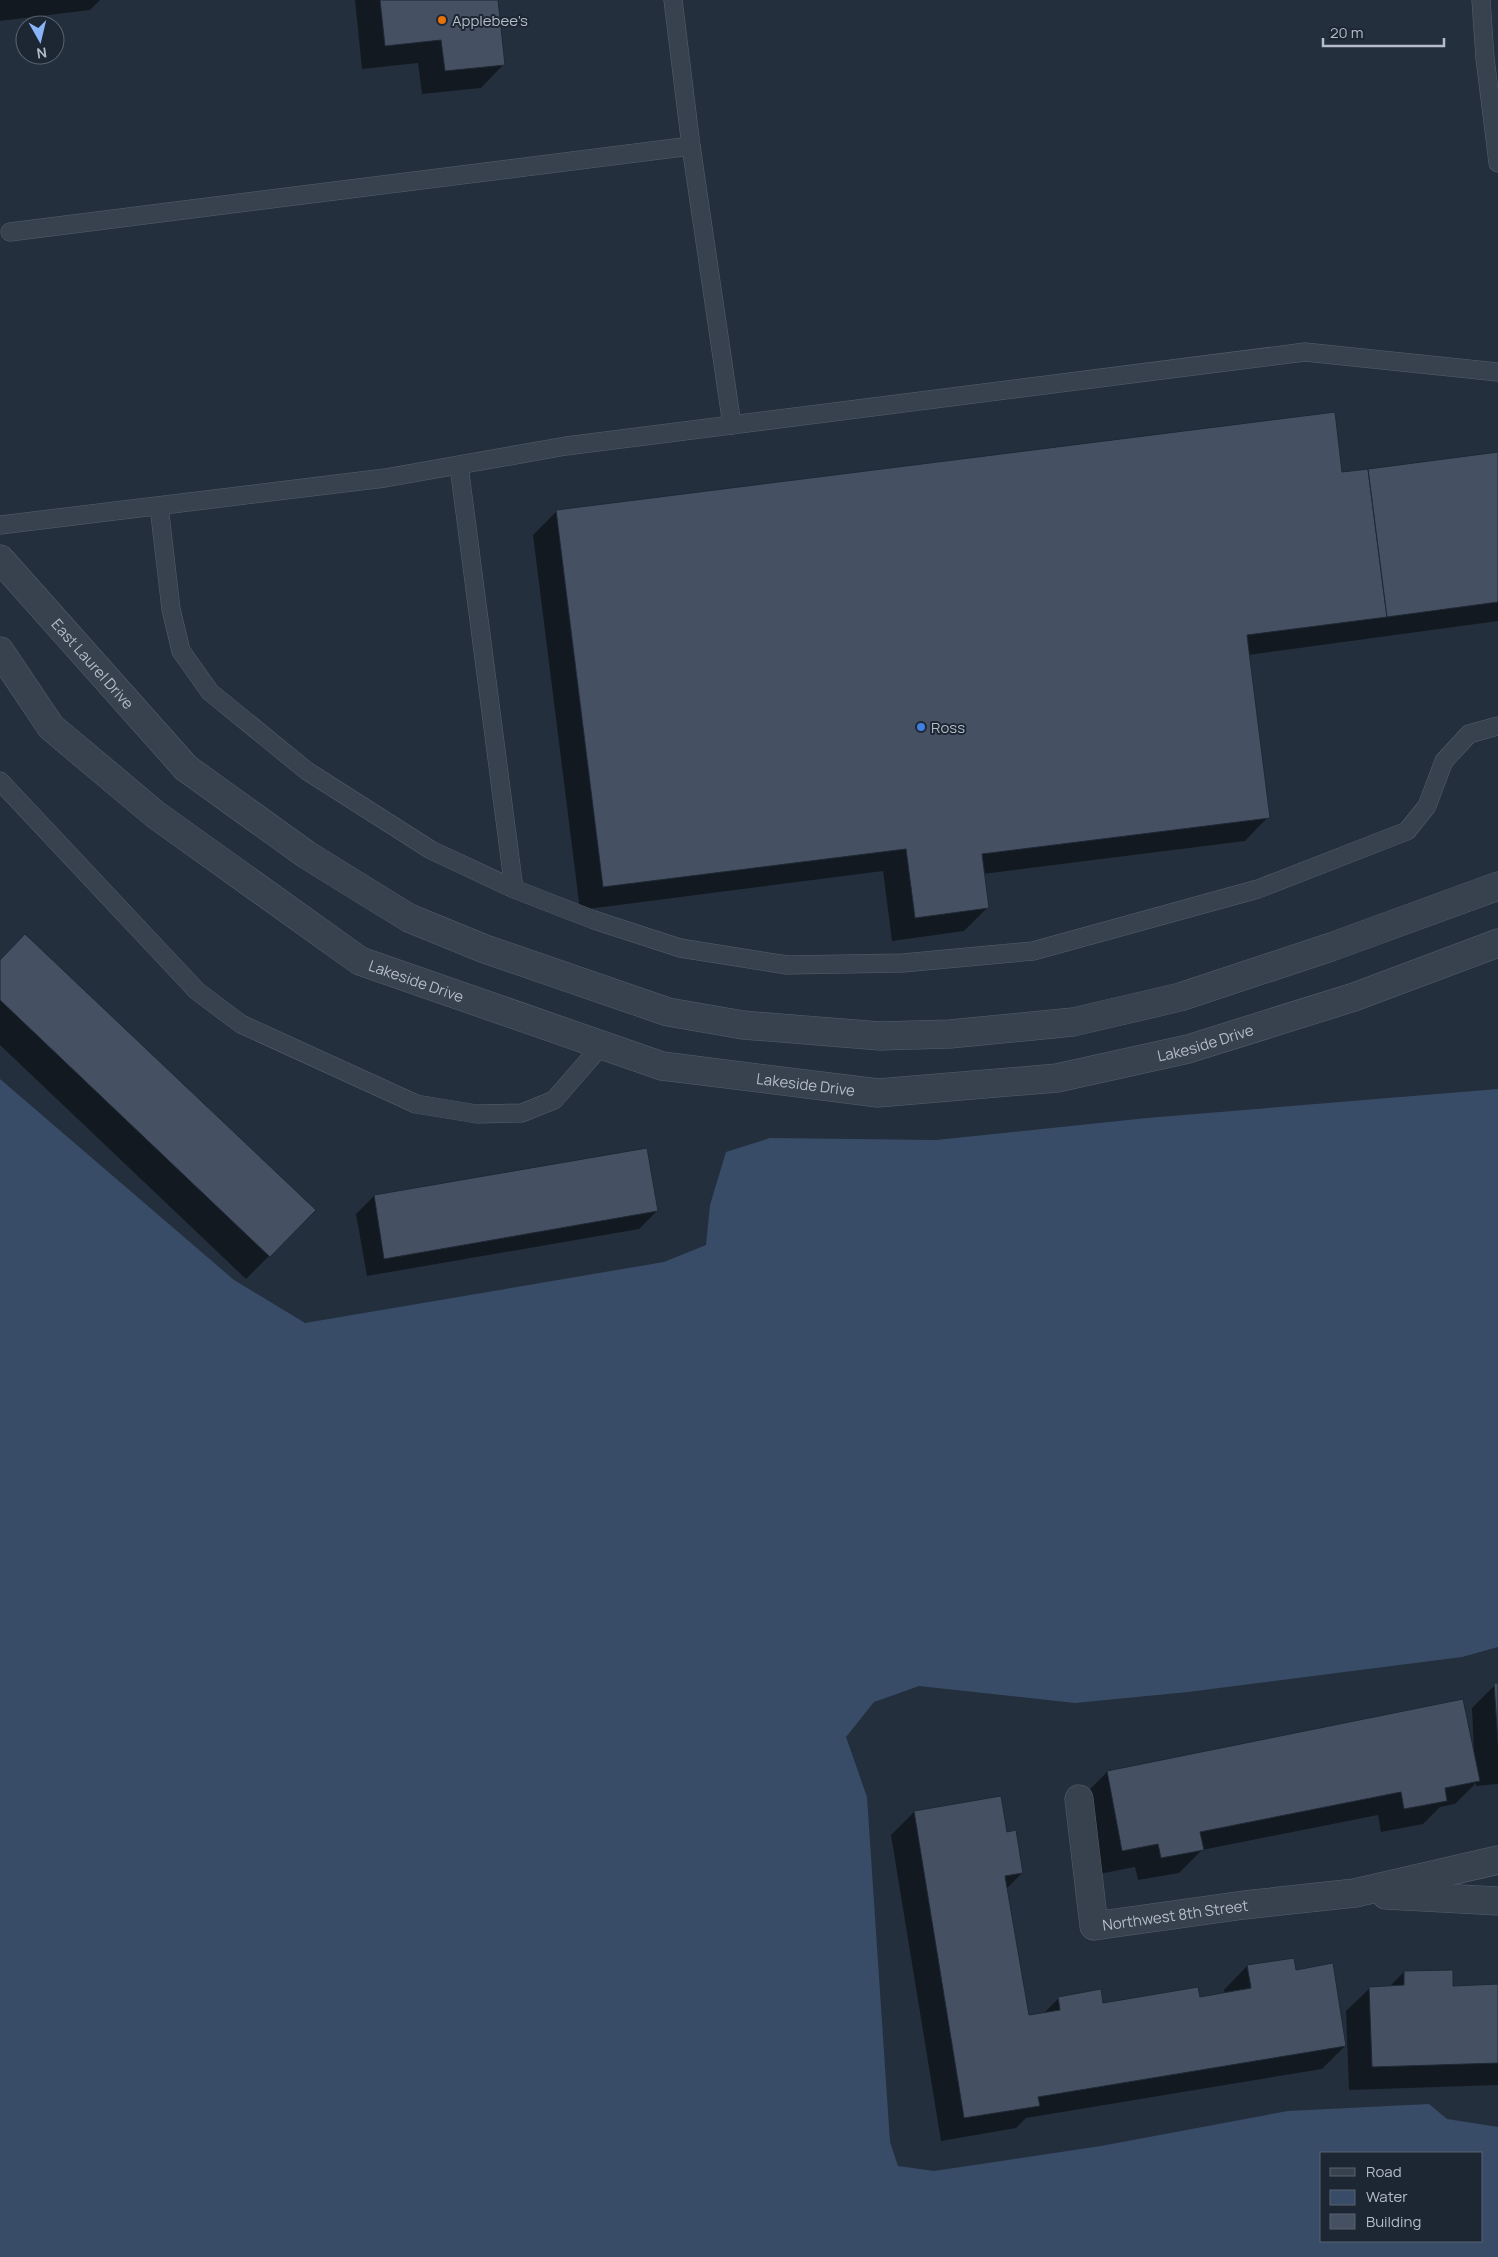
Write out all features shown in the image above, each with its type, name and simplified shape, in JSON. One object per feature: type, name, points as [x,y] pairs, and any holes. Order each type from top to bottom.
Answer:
[{"type":"street","name":"East Laurel Drive","points":[[0,559],[186,768],[307,855],[409,918],[485,949],[668,1012],[753,1026],[880,1036],[950,1034],[1073,1022],[1189,994],[1331,947],[1498,886]]},
{"type":"street","name":"Lakeside Drive","points":[[0,651],[51,727],[156,815],[360,961],[662,1066],[878,1093],[1057,1078],[1188,1049],[1354,998],[1498,944]]},
{"type":"street","name":"Northwest 8th Street","points":[[1079,1799],[1094,1926],[1244,1905],[1355,1893],[1498,1860]]},
{"type":"street","name":"Northwest 8th Street","points":[[1355,1893],[1498,1902]]},
{"type":"lane","points":[[673,0],[691,146],[732,425]]},
{"type":"lane","points":[[1481,0],[1492,57],[1498,163]]},
{"type":"lane","points":[[10,232],[691,146]]},
{"type":"lane","points":[[0,525],[385,478],[566,446],[1305,352],[1498,372]]},
{"type":"lane","points":[[459,466],[514,889]]},
{"type":"lane","points":[[159,506],[171,609],[182,651],[210,692],[307,771],[431,850],[514,889],[594,920],[680,948],[787,965],[903,963],[1033,951],[1258,889],[1407,831],[1427,806],[1444,761],[1468,734],[1498,726]]},
{"type":"lane","points":[[0,781],[197,991],[241,1024],[416,1104],[477,1114],[522,1113],[554,1100],[602,1045]]},
{"type":"water","points":[[0,1079],[234,1280],[305,1323],[664,1262],[706,1245],[710,1205],[726,1152],[770,1138],[936,1140],[1147,1118],[1498,1089],[1498,1647],[1462,1657],[1188,1692],[1075,1703],[919,1686],[874,1702],[846,1737],[867,1797],[890,2142],[898,2166],[934,2171],[1101,2146],[1288,2111],[1429,2104],[1447,2119],[1498,2127],[1498,2257],[0,2257]]},
{"type":"building","name":"Applebee's","points":[[380,0],[498,0],[505,65],[445,71],[441,40],[385,46]]},
{"type":"building","name":"Ross","points":[[1335,412],[1342,472],[1368,469],[1387,617],[1247,635],[1270,818],[982,854],[989,908],[915,918],[906,849],[603,887],[556,510]]},
{"type":"building","points":[[1498,452],[1498,602],[1387,617],[1368,469]]},
{"type":"building","points":[[25,934],[316,1210],[270,1257],[0,1000],[0,960]]},
{"type":"building","points":[[647,1148],[658,1211],[384,1259],[374,1195]]},
{"type":"building","points":[[1494,1683],[1498,1683],[1498,1743]]},
{"type":"building","points":[[1463,1699],[1480,1781],[1445,1788],[1447,1801],[1404,1809],[1401,1792],[1200,1832],[1204,1850],[1161,1858],[1158,1844],[1122,1851],[1107,1771]]},
{"type":"building","points":[[1001,1796],[1007,1832],[1016,1830],[1023,1873],[1005,1876],[1029,2015],[1060,2010],[1058,1997],[1101,1989],[1103,2003],[1198,1987],[1200,1997],[1251,1988],[1247,1965],[1294,1958],[1296,1970],[1333,1963],[1346,2046],[1038,2097],[1040,2106],[964,2118],[914,1811]]},
{"type":"building","points":[[1453,1970],[1453,1986],[1498,1984],[1498,2063],[1372,2067],[1369,1987],[1404,1985],[1404,1971]]},
{"type":"place","name":"Applebee's","points":[[442,20]]},
{"type":"place","name":"Ross","points":[[921,727]]}]
